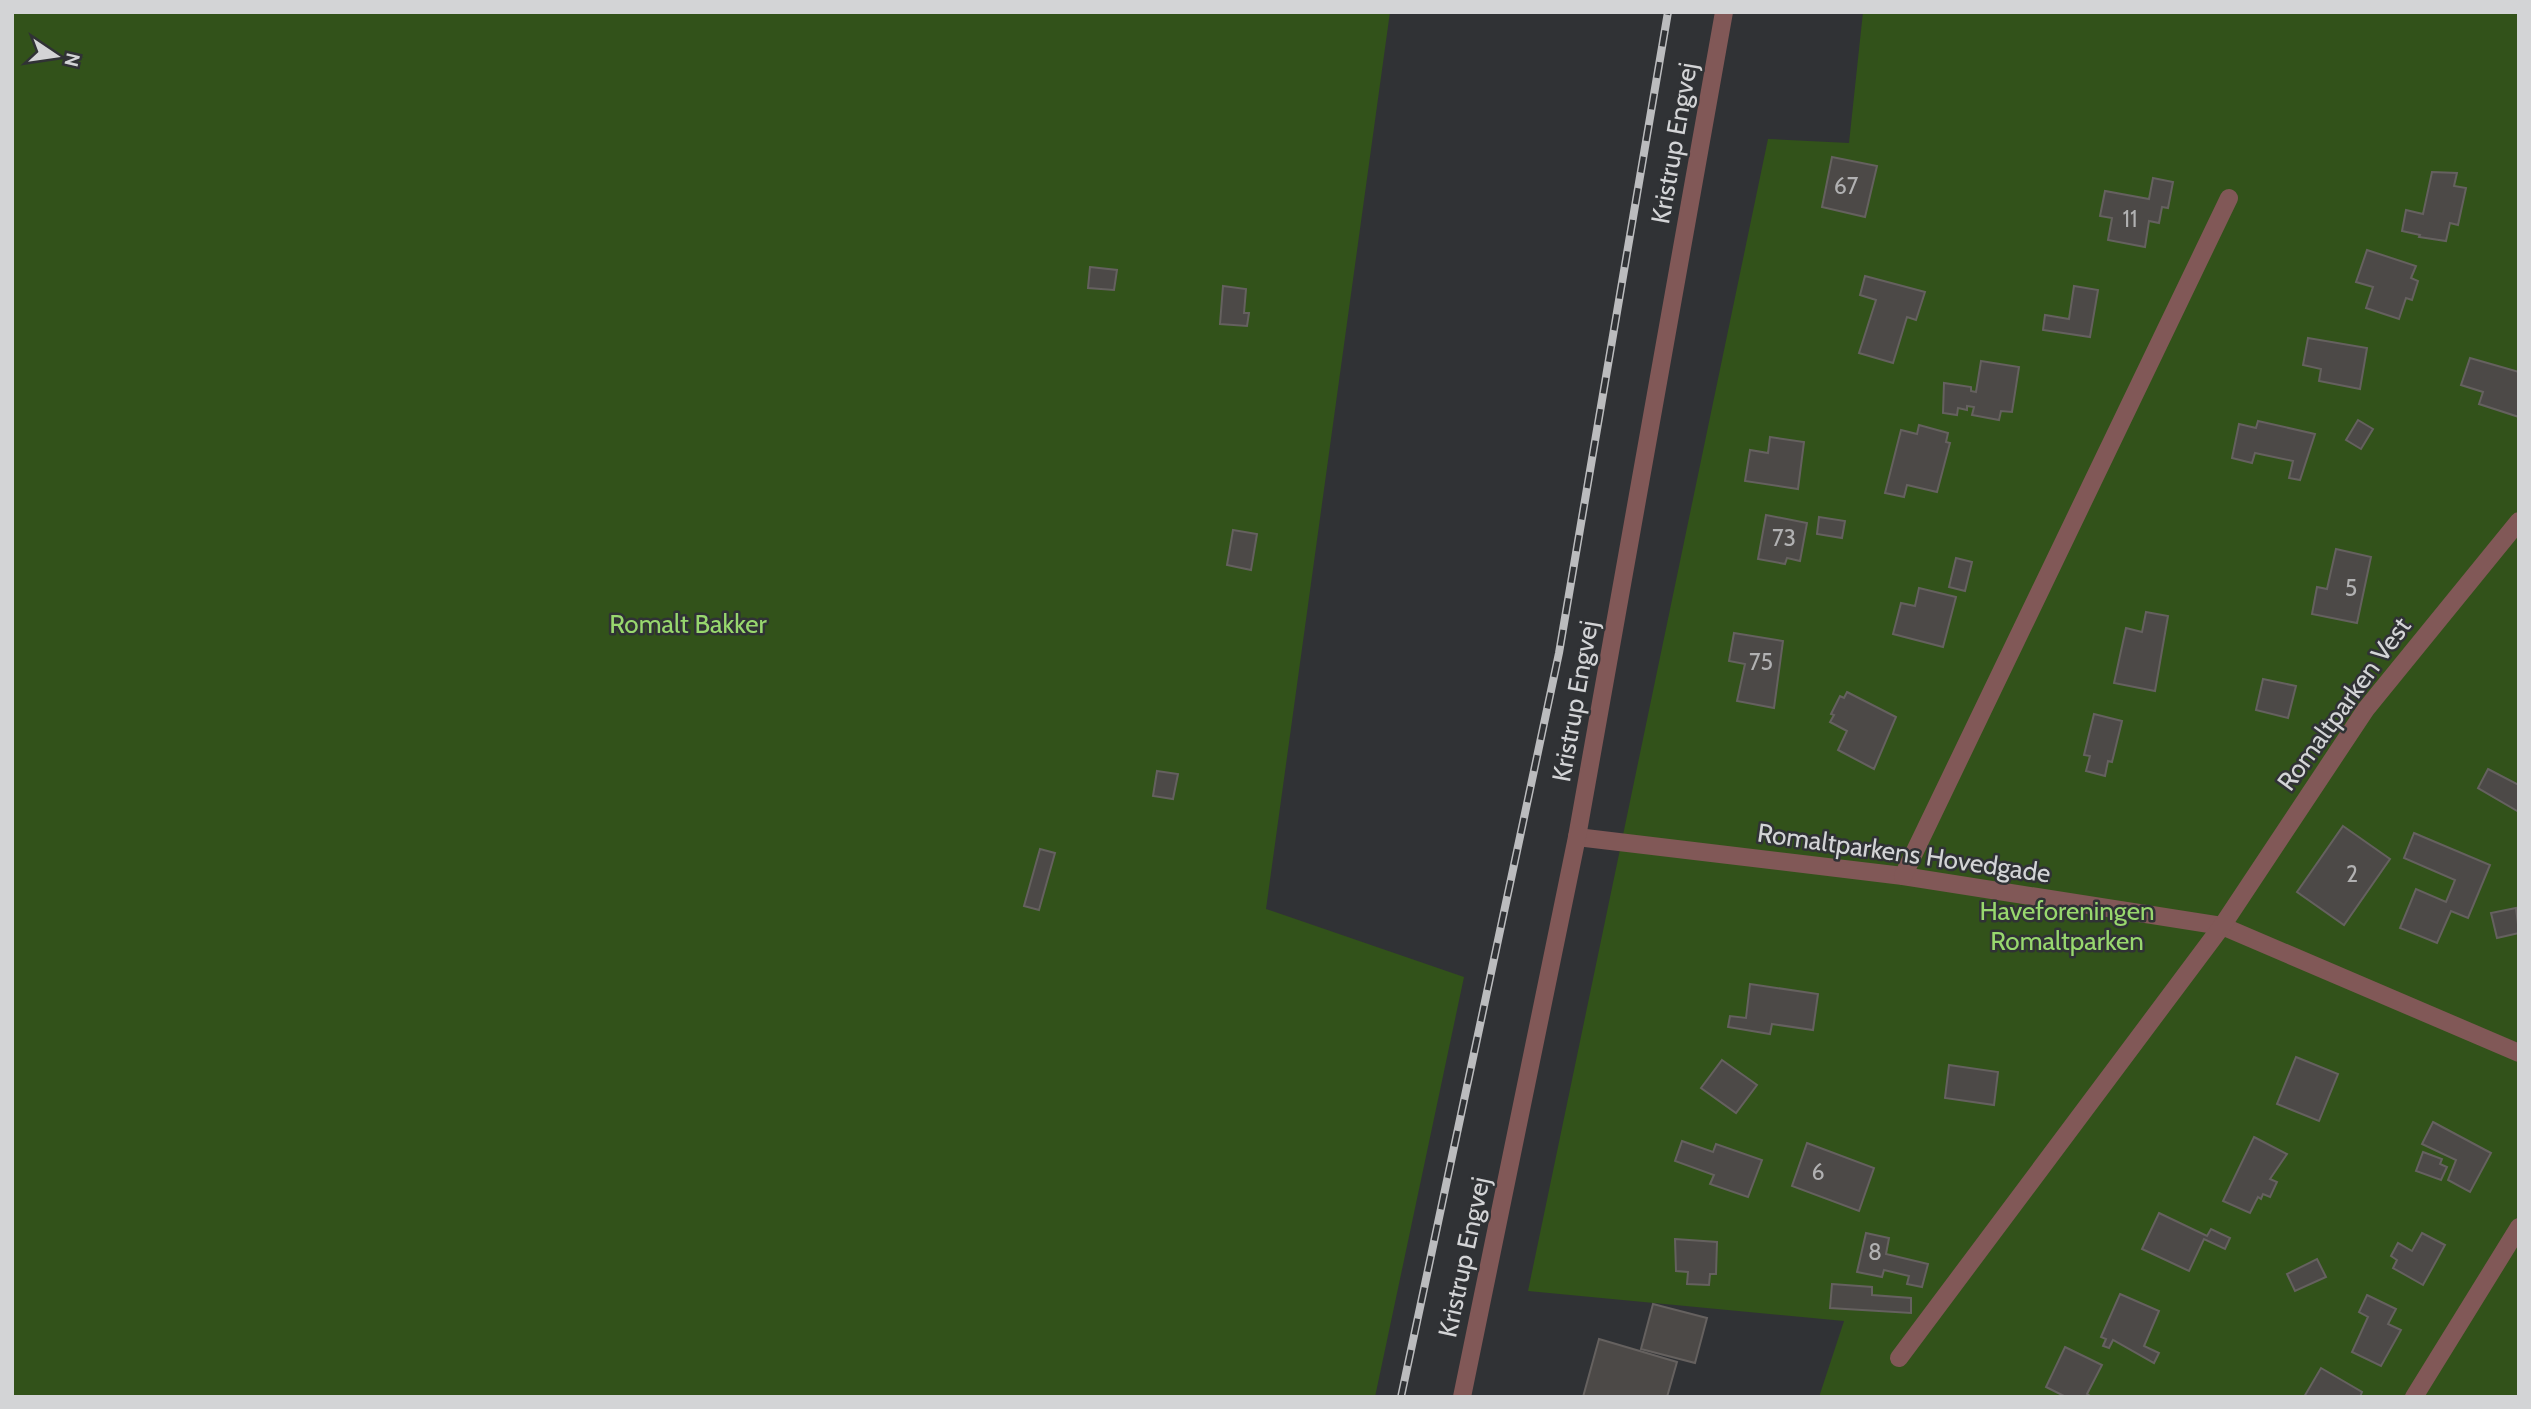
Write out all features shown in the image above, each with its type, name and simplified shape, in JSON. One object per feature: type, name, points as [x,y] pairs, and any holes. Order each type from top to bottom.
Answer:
[{"type":"street","name":"Kristrup Engvej","points":[[1462,1397],[1577,837],[1724,12]]},
{"type":"street","points":[[1903,876],[2229,198]]},
{"type":"street","name":"Romaltparken Vest","points":[[2222,926],[2366,709],[2519,520]]},
{"type":"street","name":"Romaltparkens Hovedgade","points":[[1577,837],[1903,876],[2222,926],[2519,1053]]},
{"type":"street","points":[[1899,1358],[2222,926]]},
{"type":"street","points":[[2414,1397],[2519,1227]]},
{"type":"green space","name":"Romalt Bakker","points":[[12,12],[1390,12],[1266,909],[1464,977],[1375,1397],[12,1397]]},
{"type":"green space","name":"Haveforeningen Romaltparken","points":[[1863,12],[2519,12],[2519,1397],[1819,1397],[1844,1321],[1528,1291],[1768,139],[1849,143]]},
{"type":"building","points":[[1832,157],[1877,166],[1865,217],[1822,207]]},
{"type":"building","points":[[2432,172],[2457,173],[2454,186],[2466,188],[2458,225],[2450,223],[2446,241],[2402,231],[2406,210],[2423,214]]},
{"type":"building","points":[[2153,178],[2173,182],[2168,208],[2162,207],[2159,223],[2149,221],[2145,247],[2108,240],[2112,218],[2100,216],[2105,191],[2149,199]]},
{"type":"building","points":[[2367,250],[2416,266],[2411,278],[2418,281],[2412,300],[2406,298],[2399,319],[2366,308],[2373,287],[2356,282]]},
{"type":"building","points":[[1090,267],[1117,270],[1114,290],[1088,288]]},
{"type":"building","points":[[1865,276],[1925,292],[1916,320],[1907,317],[1893,363],[1859,353],[1876,300],[1860,295]]},
{"type":"building","points":[[1223,286],[1246,289],[1244,313],[1249,313],[1247,326],[1220,324]]},
{"type":"building","points":[[2074,286],[2098,290],[2090,337],[2043,330],[2045,315],[2069,319]]},
{"type":"building","points":[[2308,338],[2367,348],[2360,389],[2319,381],[2321,369],[2303,365]]},
{"type":"building","points":[[2470,358],[2519,372],[2519,417],[2479,404],[2483,392],[2461,385]]},
{"type":"building","points":[[1981,361],[2019,367],[2012,412],[2001,411],[1999,420],[1972,415],[1974,407],[1967,406],[1967,410],[1958,408],[1957,415],[1943,413],[1944,383],[1971,387],[1971,391],[1976,392]]},
{"type":"building","points":[[2358,420],[2373,429],[2361,449],[2346,440]]},
{"type":"building","points":[[2258,421],[2315,434],[2300,480],[2289,478],[2293,461],[2255,453],[2252,463],[2232,458],[2239,424],[2256,428]]},
{"type":"building","points":[[1919,425],[1948,433],[1946,442],[1950,443],[1937,492],[1907,485],[1904,497],[1885,493],[1901,430],[1917,434]]},
{"type":"building","points":[[1770,437],[1804,442],[1798,489],[1745,481],[1750,450],[1768,453]]},
{"type":"building","points":[[1766,515],[1807,523],[1800,561],[1787,558],[1785,564],[1758,559]]},
{"type":"building","points":[[1819,517],[1845,521],[1842,538],[1817,534]]},
{"type":"building","points":[[1233,530],[1257,534],[1251,570],[1227,565]]},
{"type":"building","points":[[2336,549],[2371,557],[2357,623],[2312,614],[2317,587],[2327,589]]},
{"type":"building","points":[[1956,558],[1972,562],[1965,591],[1949,587]]},
{"type":"building","points":[[1919,588],[1956,597],[1943,647],[1893,634],[1901,603],[1915,606]]},
{"type":"building","points":[[2146,612],[2168,616],[2155,691],[2114,683],[2126,628],[2142,632]]},
{"type":"building","points":[[1734,633],[1783,641],[1774,708],[1737,701],[1745,664],[1729,661]]},
{"type":"building","points":[[2263,679],[2296,686],[2288,718],[2256,710]]},
{"type":"building","points":[[1847,692],[1896,717],[1874,769],[1838,750],[1847,731],[1830,722],[1834,715],[1831,714],[1840,696],[1844,698]]},
{"type":"building","points":[[2094,714],[2122,721],[2112,762],[2108,761],[2105,776],[2086,771],[2090,756],[2084,755]]},
{"type":"building","points":[[2488,769],[2519,785],[2519,812],[2478,788]]},
{"type":"building","points":[[1157,771],[1178,774],[1173,799],[1153,796]]},
{"type":"building","points":[[2343,826],[2390,859],[2344,925],[2297,892]]},
{"type":"building","points":[[2414,833],[2490,865],[2468,918],[2451,911],[2437,943],[2400,928],[2416,889],[2446,902],[2455,880],[2404,858]]},
{"type":"building","points":[[1040,849],[1055,853],[1039,910],[1024,906]]},
{"type":"building","points":[[2516,908],[2519,933],[2497,938],[2491,913]]},
{"type":"building","points":[[1750,984],[1818,994],[1813,1030],[1772,1024],[1770,1034],[1728,1027],[1730,1016],[1746,1018]]},
{"type":"building","points":[[2296,1057],[2338,1074],[2319,1121],[2277,1104]]},
{"type":"building","points":[[1722,1060],[1757,1085],[1736,1113],[1701,1088]]},
{"type":"building","points":[[1949,1065],[1998,1072],[1994,1105],[1945,1098]]},
{"type":"building","points":[[2433,1122],[2491,1153],[2470,1192],[2448,1180],[2456,1160],[2422,1144]]},
{"type":"building","points":[[2254,1137],[2287,1154],[2270,1179],[2277,1182],[2270,1197],[2263,1194],[2261,1199],[2258,1197],[2250,1213],[2223,1201]]},
{"type":"building","points":[[1682,1141],[1713,1152],[1716,1144],[1762,1160],[1748,1197],[1710,1184],[1714,1175],[1675,1161]]},
{"type":"building","points":[[1807,1143],[1874,1168],[1859,1211],[1792,1186]]},
{"type":"building","points":[[2423,1152],[2442,1159],[2440,1164],[2447,1167],[2441,1180],[2416,1171]]},
{"type":"building","points":[[2159,1213],[2207,1236],[2211,1229],[2230,1238],[2225,1249],[2204,1239],[2189,1271],[2142,1249]]},
{"type":"building","points":[[1866,1233],[1889,1238],[1886,1254],[1928,1264],[1922,1287],[1907,1284],[1909,1276],[1884,1270],[1882,1277],[1857,1272]]},
{"type":"building","points":[[2422,1233],[2445,1245],[2423,1285],[2393,1268],[2397,1260],[2391,1256],[2398,1243],[2412,1251]]},
{"type":"building","points":[[1675,1239],[1717,1242],[1716,1274],[1710,1274],[1709,1285],[1687,1284],[1688,1272],[1676,1271]]},
{"type":"building","points":[[2317,1259],[2326,1277],[2295,1291],[2287,1274]]},
{"type":"building","points":[[1832,1284],[1872,1287],[1872,1295],[1911,1298],[1911,1313],[1830,1308]]},
{"type":"building","points":[[2120,1294],[2159,1311],[2144,1346],[2159,1353],[2154,1363],[2113,1340],[2109,1348],[2103,1346],[2106,1339],[2101,1337]]},
{"type":"building","points":[[2367,1295],[2396,1309],[2388,1324],[2401,1330],[2381,1366],[2352,1352],[2368,1317],[2359,1312]]},
{"type":"building","points":[[1653,1304],[1707,1318],[1695,1363],[1641,1349]]},
{"type":"building","points":[[1599,1339],[1677,1362],[1667,1397],[1583,1397]]},
{"type":"building","points":[[2065,1347],[2102,1365],[2087,1394],[2092,1397],[2066,1397],[2046,1387]]},
{"type":"building","points":[[2321,1368],[2362,1392],[2360,1397],[2304,1397]]},
{"type":"railway","points":[[1401,1397],[1559,653],[1668,12]]}]
